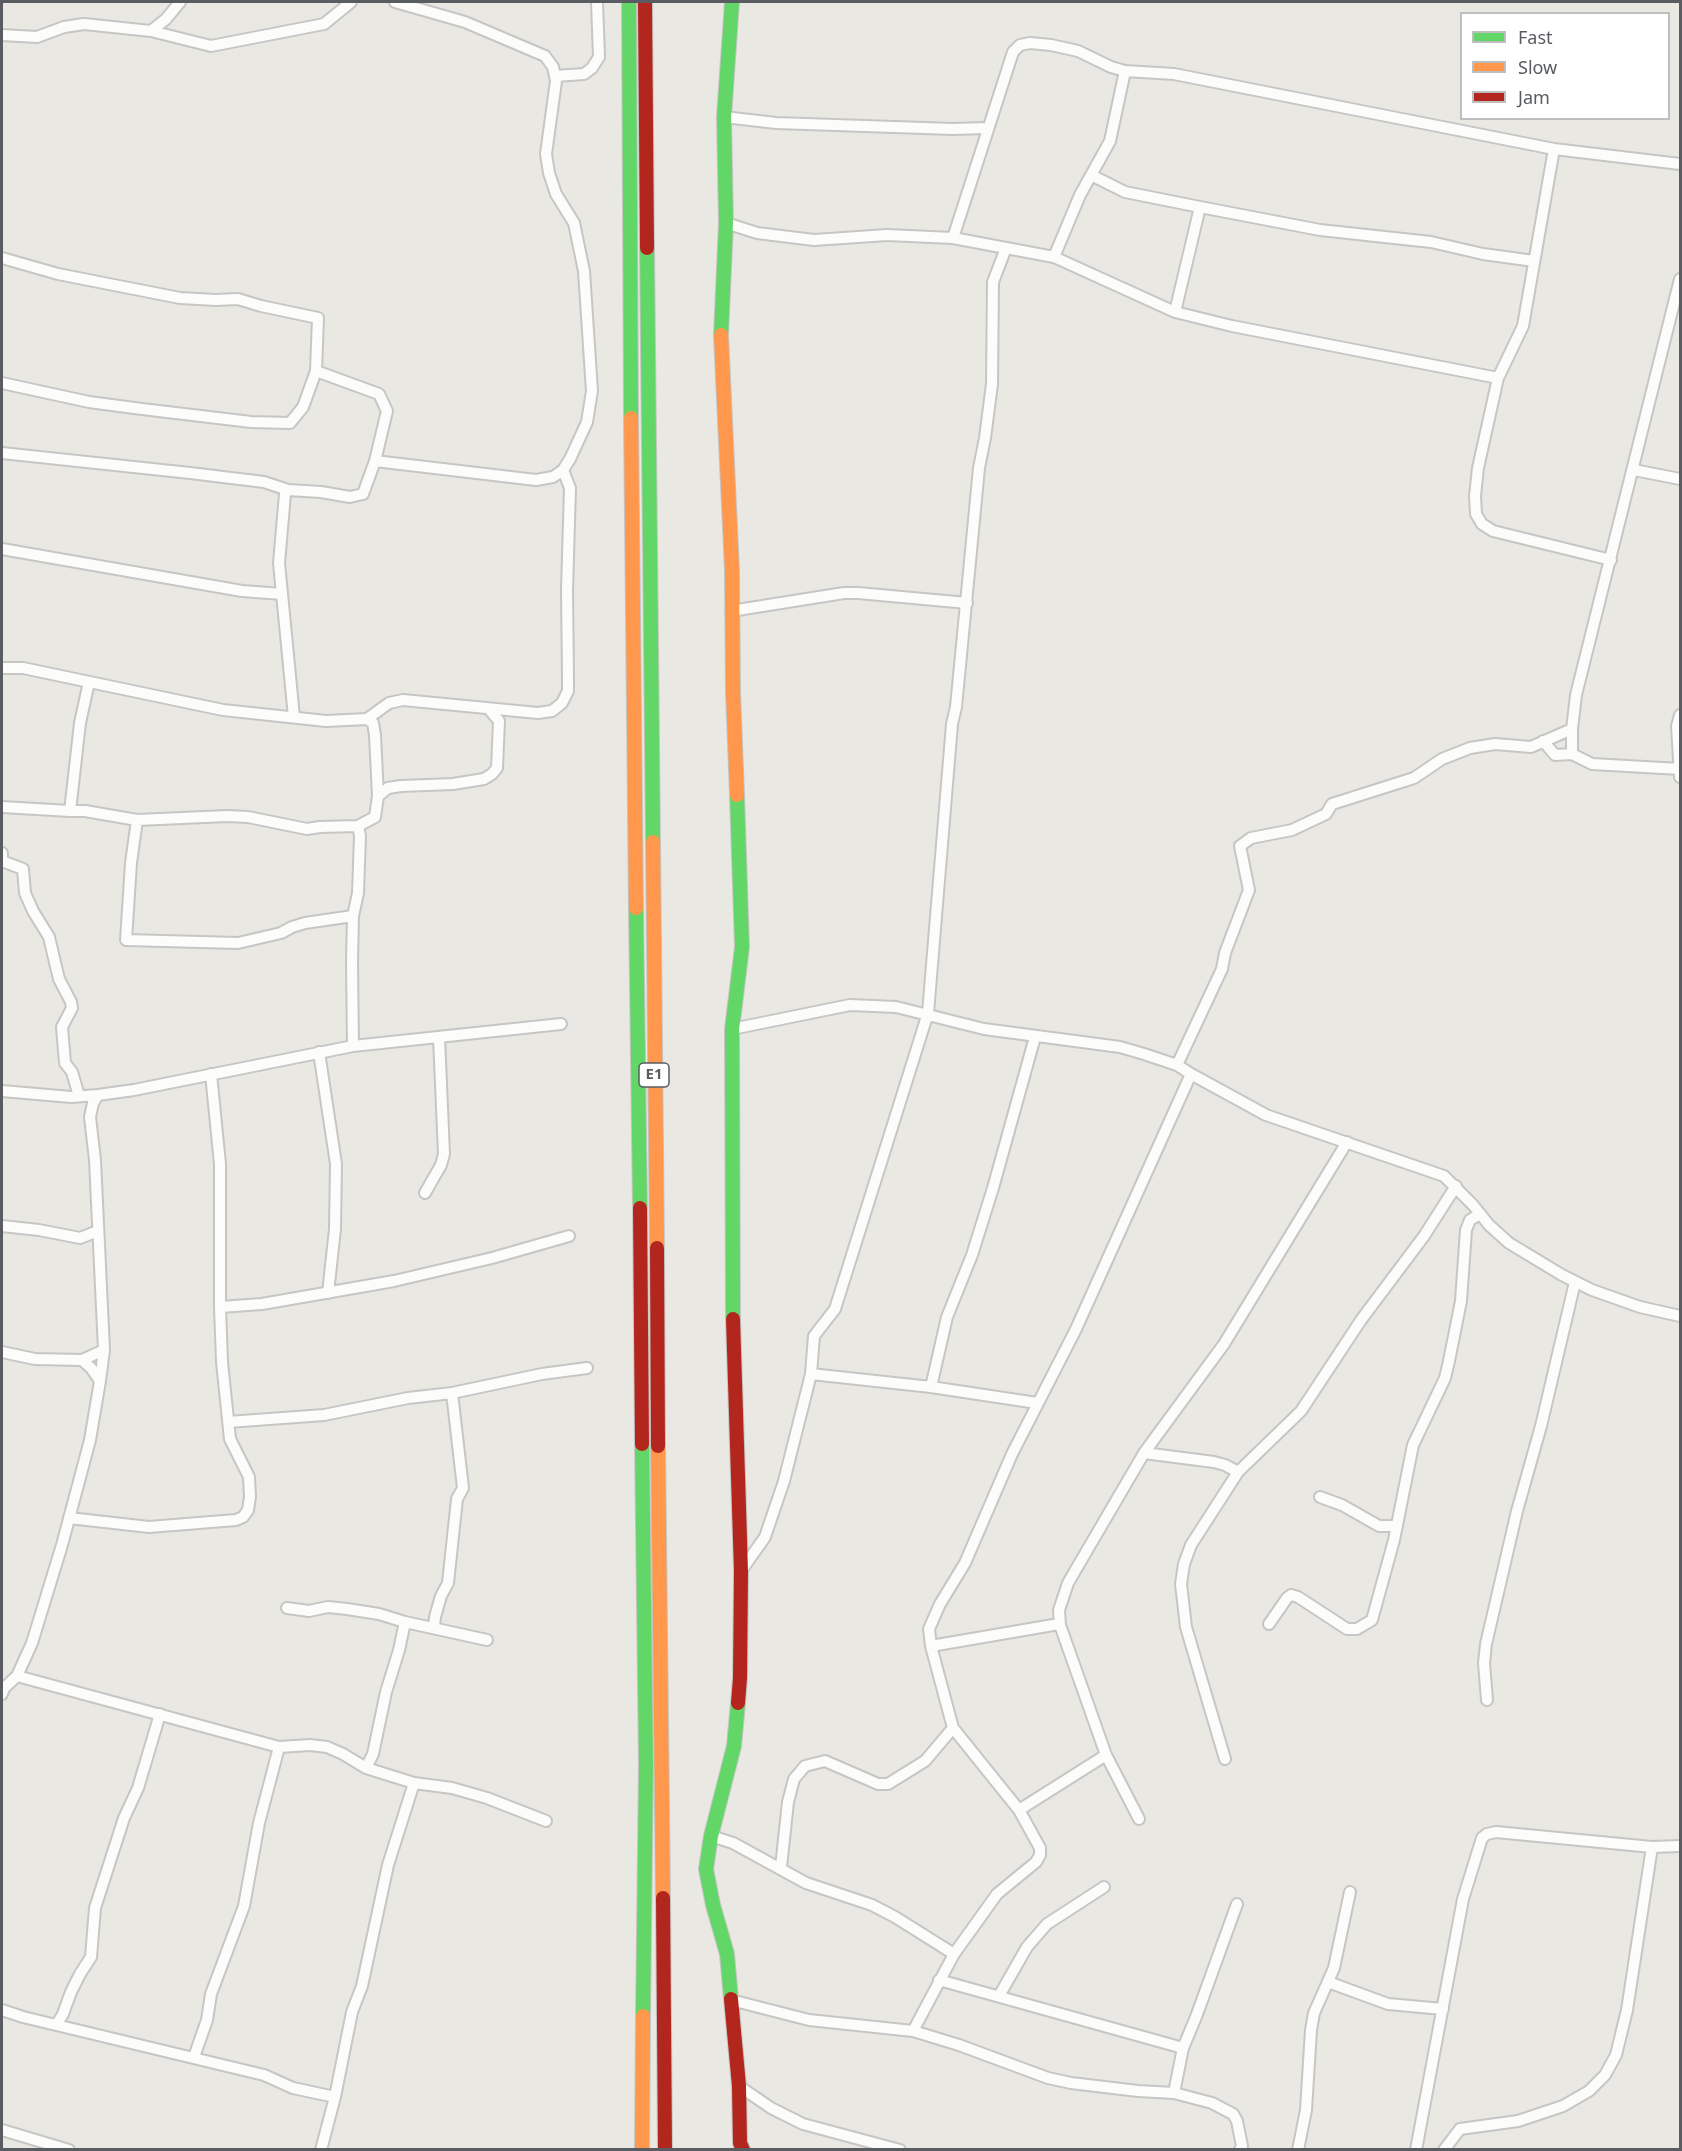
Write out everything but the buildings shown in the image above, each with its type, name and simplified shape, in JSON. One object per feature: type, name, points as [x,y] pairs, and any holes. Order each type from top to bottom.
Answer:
[{"type":"main road","name":"E1","points":[[629,2],[646,1765],[642,2150]]},
{"type":"main road","name":"E1","points":[[645,2],[665,2150]]},
{"type":"main road","points":[[732,2],[724,117],[726,223],[721,345],[732,570],[731,611],[742,947],[732,1029],[732,1281],[741,1571],[740,1678],[734,1746],[711,1836],[706,1869],[713,1905],[727,1954],[739,2086],[740,2143],[743,2150]]},
{"type":"street","points":[[151,30],[166,19],[180,2]]},
{"type":"street","points":[[2,35],[30,38],[64,27],[84,24],[151,30],[211,46],[223,45],[324,24],[351,2]]},
{"type":"street","points":[[375,461],[536,480],[553,477],[563,470],[570,459],[587,422],[592,391],[582,261],[574,223],[556,194],[549,173],[546,153],[555,76],[553,67],[545,56],[465,22],[395,2]]},
{"type":"street","points":[[555,76],[584,74],[592,68],[599,57],[597,2]]},
{"type":"street","points":[[953,238],[1013,52],[1020,45],[1030,43],[1078,51],[1111,67],[1125,71],[1174,74],[1554,149],[1680,164]]},
{"type":"street","points":[[1054,257],[1080,195],[1110,141],[1125,71]]},
{"type":"street","points":[[724,117],[776,123],[953,129],[987,128]]},
{"type":"street","points":[[1554,149],[1523,326],[1498,378],[1478,468],[1476,514],[1482,524],[1493,531],[1611,560]]},
{"type":"street","points":[[1091,175],[1125,192],[1200,207],[1320,230],[1431,242],[1483,254],[1534,261]]},
{"type":"street","points":[[1175,312],[1200,207]]},
{"type":"street","points":[[726,223],[757,233],[814,240],[887,235],[953,238],[1054,257],[1175,312],[1232,326],[1498,378]]},
{"type":"street","points":[[741,1571],[765,1537],[784,1482],[811,1374],[814,1336],[835,1309],[928,1014],[951,734],[956,708],[979,468],[992,384],[993,282],[1006,248]]},
{"type":"street","points":[[2,258],[58,274],[180,298],[238,299],[318,318],[316,371],[303,407],[290,423],[251,422],[89,402],[2,383]]},
{"type":"street","points":[[1572,754],[1576,695],[1680,279]]},
{"type":"street","points":[[2,453],[264,482],[288,490],[350,496],[363,494],[375,461],[387,411],[379,394],[316,371]]},
{"type":"street","points":[[367,720],[388,703],[403,700],[538,713],[552,711],[561,703],[568,691],[567,579],[570,488],[563,470]]},
{"type":"street","points":[[1634,470],[1680,479]]},
{"type":"street","points":[[288,490],[285,494],[280,528],[279,563],[294,717]]},
{"type":"street","points":[[2,549],[242,591],[282,594]]},
{"type":"street","points":[[731,611],[858,592],[967,603]]},
{"type":"street","points":[[2,668],[22,668],[223,710],[326,721],[367,720],[373,723],[375,735],[378,796],[375,817],[358,826],[307,829],[248,817],[137,820],[85,811],[2,807]]},
{"type":"street","points":[[70,811],[80,723],[89,682]]},
{"type":"street","points":[[378,796],[388,788],[453,784],[484,779],[492,774],[497,768],[499,721],[488,708]]},
{"type":"street","points":[[1680,715],[1677,726],[1680,777]]},
{"type":"street","points":[[1177,1065],[1222,969],[1225,953],[1249,890],[1240,846],[1251,838],[1292,830],[1326,814],[1332,804],[1414,778],[1442,759],[1470,748],[1495,744],[1531,747],[1572,729]]},
{"type":"street","points":[[1543,741],[1555,755],[1572,754],[1593,764],[1680,769]]},
{"type":"street","points":[[137,820],[131,863],[126,940],[238,943],[280,933],[305,923],[353,916]]},
{"type":"street","points":[[353,1046],[353,916],[358,893],[360,836],[358,826]]},
{"type":"street","points":[[2,853],[2,861],[23,869],[26,893],[33,911],[49,937],[59,979],[72,1008],[62,1027],[65,1063],[72,1072],[75,1096],[84,1105],[90,1117]]},
{"type":"street","points":[[732,1029],[850,1005],[896,1007],[984,1029],[1120,1047],[1177,1065],[1266,1115],[1444,1176],[1456,1186],[1489,1225],[1509,1243],[1575,1282],[1640,1307],[1680,1316]]},
{"type":"street","points":[[2,1091],[75,1096],[98,1095],[134,1090],[353,1046],[561,1024]]},
{"type":"street","points":[[425,1193],[441,1166],[444,1154],[439,1037]]},
{"type":"street","points":[[931,1387],[947,1317],[972,1255],[1035,1037]]},
{"type":"street","points":[[319,1052],[336,1164],[335,1229],[328,1293]]},
{"type":"street","points":[[69,1518],[150,1527],[236,1520],[243,1517],[248,1510],[249,1477],[230,1439],[228,1422],[220,1306],[220,1164],[211,1074]]},
{"type":"street","points":[[913,2031],[954,1954],[997,1894],[1036,1862],[1040,1855],[1040,1848],[1019,1810],[953,1728],[931,1646],[929,1629],[965,1563],[1012,1454],[1076,1329],[1191,1074]]},
{"type":"street","points":[[2,1694],[4,1688],[17,1676],[32,1643],[90,1440],[100,1381],[104,1350],[90,1117],[93,1103],[98,1095]]},
{"type":"street","points":[[1139,1819],[1106,1755],[1059,1624],[1059,1610],[1068,1583],[1144,1453],[1224,1344],[1347,1142]]},
{"type":"street","points":[[1225,1759],[1186,1627],[1181,1584],[1184,1564],[1191,1545],[1238,1472],[1301,1411],[1361,1320],[1424,1236],[1456,1186]]},
{"type":"street","points":[[1269,1624],[1287,1598],[1292,1595],[1347,1629],[1365,1627],[1372,1620],[1397,1526],[1413,1445],[1445,1378],[1461,1301],[1466,1230],[1470,1220],[1480,1214]]},
{"type":"street","points":[[2,1226],[80,1238],[91,1246],[100,1258]]},
{"type":"street","points":[[80,1238],[98,1231]]},
{"type":"street","points":[[220,1306],[262,1304],[394,1281],[481,1261],[569,1236]]},
{"type":"street","points":[[1487,1700],[1484,1662],[1486,1644],[1575,1282]]},
{"type":"street","points":[[2,1352],[35,1359],[82,1360],[104,1350]]},
{"type":"street","points":[[82,1360],[100,1381]]},
{"type":"street","points":[[228,1422],[324,1415],[408,1398],[452,1393],[542,1374],[587,1368]]},
{"type":"street","points":[[811,1374],[931,1387],[1037,1403]]},
{"type":"street","points":[[434,1627],[441,1596],[448,1583],[457,1499],[463,1488],[452,1393]]},
{"type":"street","points":[[1144,1453],[1214,1462],[1238,1472]]},
{"type":"street","points":[[1320,1497],[1342,1504],[1379,1526],[1397,1526]]},
{"type":"street","points":[[287,1608],[309,1611],[328,1607],[379,1614],[487,1640]]},
{"type":"street","points":[[366,1768],[373,1754],[386,1692],[405,1622]]},
{"type":"street","points":[[931,1646],[1059,1624]]},
{"type":"street","points":[[17,1676],[279,1747],[310,1745],[327,1748],[343,1754],[366,1768],[414,1783],[452,1788],[487,1798],[546,1821]]},
{"type":"street","points":[[57,2024],[70,1992],[92,1957],[95,1908],[124,1818],[138,1788],[160,1714]]},
{"type":"street","points":[[781,1868],[788,1802],[794,1779],[805,1766],[825,1761],[878,1784],[888,1784],[925,1761],[953,1728]]},
{"type":"street","points":[[194,2057],[207,2020],[211,1994],[244,1906],[259,1823],[279,1747]]},
{"type":"street","points":[[1019,1810],[1106,1755]]},
{"type":"street","points":[[321,2150],[335,2097],[352,2012],[362,1986],[388,1865],[414,1783]]},
{"type":"street","points":[[1416,2150],[1463,1899],[1479,1844],[1487,1834],[1496,1832],[1652,1847],[1680,1846]]},
{"type":"street","points":[[711,1836],[733,1843],[806,1883],[872,1905],[954,1954]]},
{"type":"street","points":[[1444,2150],[1460,2129],[1518,2121],[1563,2106],[1589,2091],[1605,2075],[1616,2055],[1627,2010],[1652,1847]]},
{"type":"street","points":[[999,1996],[1027,1947],[1047,1924],[1104,1887]]},
{"type":"street","points":[[1298,2150],[1306,2110],[1314,2013],[1334,1968],[1350,1892]]},
{"type":"street","points":[[1174,2093],[1183,2048],[1237,1904]]},
{"type":"street","points":[[939,1980],[1183,2048]]},
{"type":"street","points":[[1328,1982],[1388,2004],[1443,2009]]},
{"type":"street","points":[[730,2000],[809,2020],[913,2031],[959,2045],[1048,2078],[1071,2083],[1174,2093],[1212,2103],[1233,2114],[1237,2121],[1242,2146],[1240,2150]]},
{"type":"street","points":[[2,2010],[264,2075],[293,2088],[335,2097]]},
{"type":"street","points":[[739,2086],[771,2108],[803,2124],[900,2150]]},
{"type":"street","points":[[2,2130],[69,2150]]},
{"type":"traffic: fast","points":[[629,2],[631,418]]},
{"type":"traffic: fast","points":[[721,335],[726,223],[724,117],[732,2]]},
{"type":"traffic: fast","points":[[647,248],[653,842]]},
{"type":"traffic: fast","points":[[733,1319],[732,1029],[742,947],[737,795]]},
{"type":"traffic: fast","points":[[636,908],[640,1208]]},
{"type":"traffic: fast","points":[[642,1444],[646,1765],[643,2016]]},
{"type":"traffic: fast","points":[[731,1999],[727,1954],[713,1905],[706,1869],[711,1836],[734,1746],[738,1703]]},
{"type":"traffic: slow","points":[[721,335],[732,570],[737,795]]},
{"type":"traffic: slow","points":[[631,418],[636,908]]},
{"type":"traffic: slow","points":[[653,842],[657,1248]]},
{"type":"traffic: slow","points":[[658,1446],[663,1898]]},
{"type":"traffic: slow","points":[[642,2150],[643,2016]]},
{"type":"traffic: jam","points":[[645,2],[647,248]]},
{"type":"traffic: jam","points":[[640,1208],[642,1444]]},
{"type":"traffic: jam","points":[[657,1248],[658,1446]]},
{"type":"traffic: jam","points":[[733,1319],[741,1571],[738,1703]]},
{"type":"traffic: jam","points":[[663,1898],[665,2150]]},
{"type":"traffic: jam","points":[[731,1999],[739,2086],[740,2143],[743,2150]]}]
